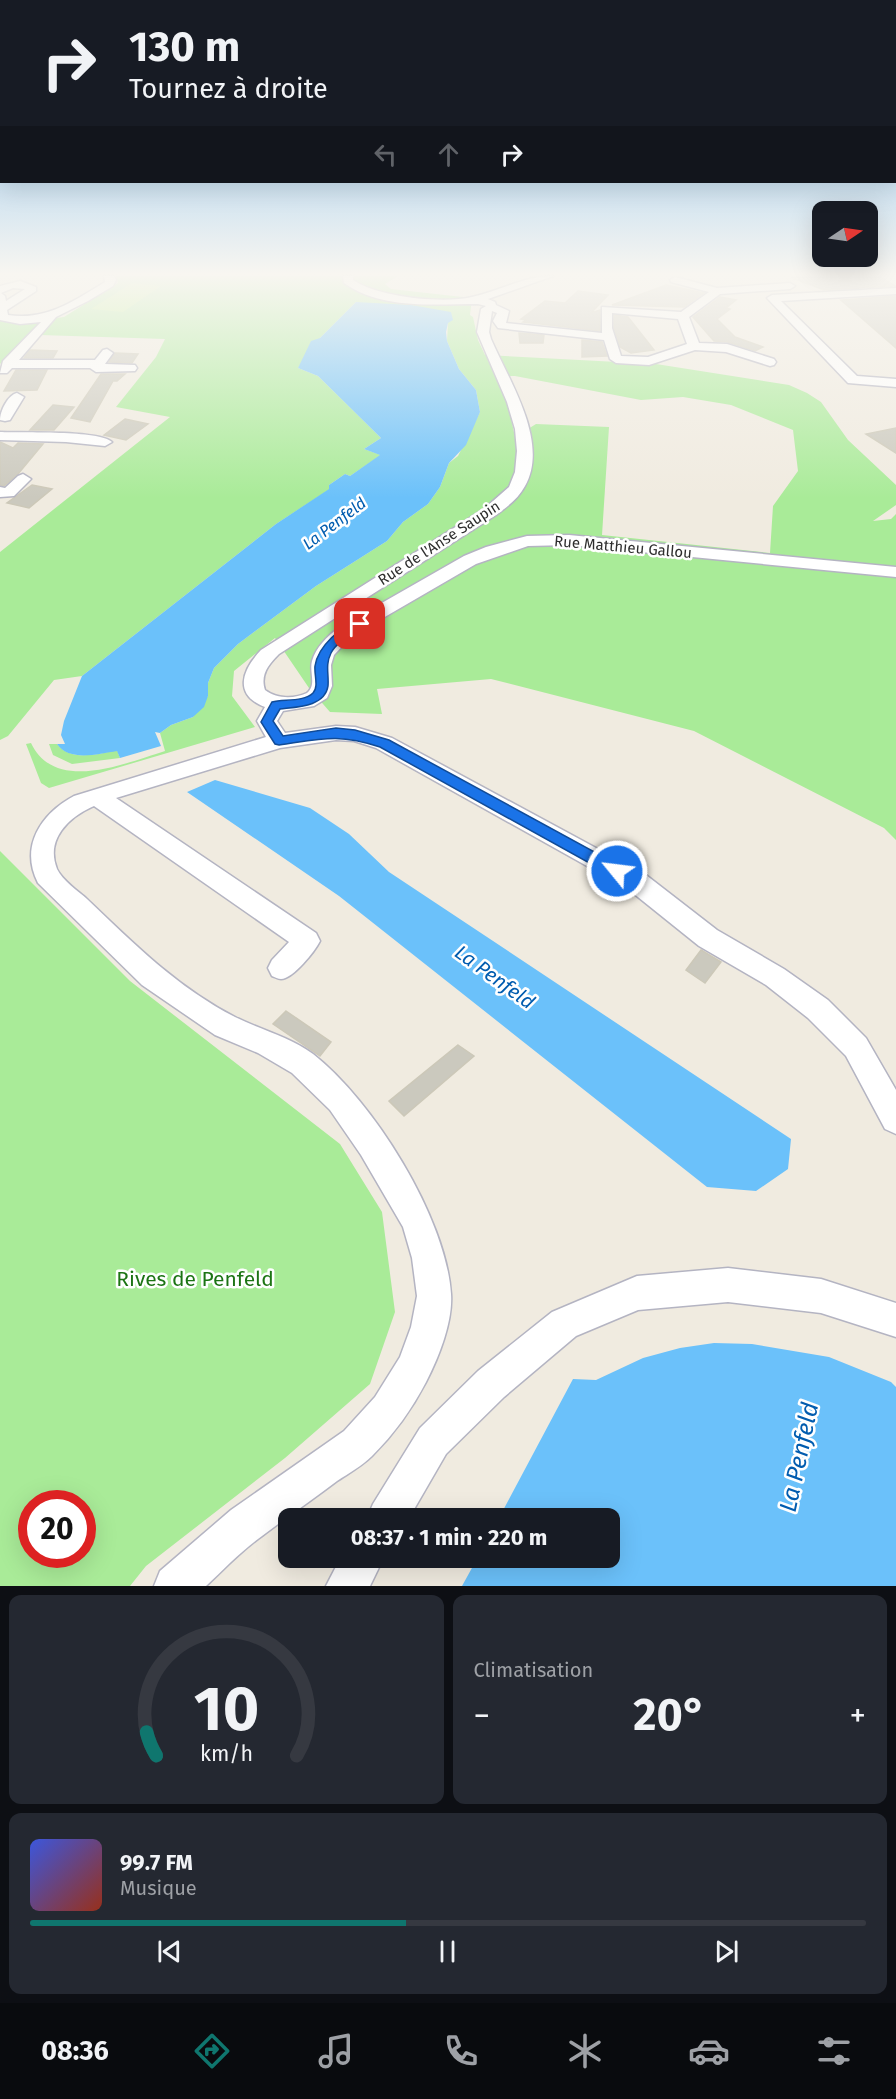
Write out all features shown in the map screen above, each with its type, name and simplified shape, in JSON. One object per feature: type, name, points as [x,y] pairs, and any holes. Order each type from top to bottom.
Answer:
[{"type":"street","points":[[4,369],[21,350]]},
{"type":"street","name":"Rue de l'Anse Saupin","points":[[276,705],[260,697],[254,690],[253,682],[262,661],[272,650],[490,512],[510,496],[518,485],[524,454],[522,424],[509,387],[491,350]]},
{"type":"street","points":[[613,350],[616,358],[649,360],[682,350]]},
{"type":"street","points":[[733,350],[770,362]]},
{"type":"street","points":[[823,350],[853,380],[896,382]]},
{"type":"street","points":[[107,353],[96,368],[131,368]]},
{"type":"street","points":[[662,357],[680,363]]},
{"type":"street","points":[[4,369],[99,364]]},
{"type":"street","points":[[2,420],[17,397]]},
{"type":"street","points":[[0,436],[64,439],[82,437],[105,442]]},
{"type":"street","points":[[0,492],[9,494],[23,479]]},
{"type":"street","name":"Rue Matthieu Gallou","points":[[276,705],[306,701],[320,693],[321,665],[324,655],[331,644],[345,632],[470,560],[516,543],[569,540],[896,572]]},
{"type":"street","points":[[276,705],[267,722],[279,741]]},
{"type":"street","points":[[175,1586],[245,1524],[357,1444],[388,1410],[414,1368],[429,1327],[434,1296],[429,1258],[417,1220],[372,1144],[341,1100],[302,1063],[268,1044],[225,1026],[151,977],[47,876],[41,860],[48,831],[56,818],[70,807],[107,792],[279,741],[336,733],[355,734],[384,743],[637,882],[708,938],[775,977],[818,1010],[856,1047],[896,1119]]},
{"type":"street","points":[[107,792],[307,941],[280,968]]},
{"type":"street","points":[[393,1508],[433,1442],[491,1384],[564,1324],[637,1293],[728,1285],[821,1296],[896,1320]]},
{"type":"street","points":[[347,1586],[358,1568]]},
{"type":"green space","points":[[0,350],[14,350],[0,364]]},
{"type":"green space","points":[[159,350],[311,350],[298,368],[318,376],[381,438],[364,449],[381,455],[350,476],[345,474],[329,485],[330,489],[276,524],[82,676],[54,680],[8,736],[0,740],[0,552],[170,417],[116,407]]},
{"type":"green space","points":[[451,350],[483,350],[485,355],[656,364],[789,385],[821,402],[848,440],[896,485],[896,505],[873,521],[891,519],[896,514],[896,840],[884,828],[694,731],[491,679],[377,689],[382,714],[330,712],[309,688],[275,638],[234,671],[232,696],[255,727],[49,788],[41,783],[26,744],[31,743],[42,758],[57,767],[74,771],[92,771],[112,767],[165,751],[160,733],[171,725],[193,717],[208,696],[208,683],[214,668],[238,644],[316,586],[387,541],[403,522],[428,504],[440,487],[449,463],[458,456],[480,412],[476,390],[459,369]],"holes":[[[496,376],[515,376],[641,400],[683,397],[731,405],[793,430],[798,471],[773,506],[770,553],[602,535],[609,427],[536,424],[515,437],[507,400]]]},
{"type":"green space","points":[[49,744],[57,744],[63,750],[77,755],[94,755],[117,750],[120,758],[72,764],[53,755]]},
{"type":"green space","name":"Rives de Penfeld","points":[[0,851],[130,981],[340,1144],[382,1212],[395,1312],[370,1384],[285,1458],[146,1566],[130,1586],[0,1586]]},
{"type":"water","name":"La Penfeld","points":[[307,350],[451,350],[459,369],[476,390],[480,412],[466,445],[449,463],[440,487],[428,504],[403,522],[387,541],[316,586],[238,644],[214,668],[208,683],[208,696],[204,707],[193,717],[171,725],[160,733],[155,732],[161,746],[120,758],[117,751],[76,755],[62,750],[57,744],[65,744],[61,735],[64,721],[82,676],[276,524],[329,489],[329,485],[345,474],[350,476],[380,455],[364,449],[381,438],[318,376],[298,368]]},
{"type":"water","name":"La Penfeld","points":[[215,780],[310,808],[349,834],[389,872],[791,1139],[788,1169],[756,1191],[707,1187],[339,896],[187,792]]},
{"type":"water","name":"La Penfeld","points":[[714,1343],[752,1344],[829,1357],[891,1382],[896,1387],[896,1586],[462,1586],[472,1568],[620,1568],[620,1508],[504,1508],[573,1379],[596,1380],[643,1358],[680,1348]]},
{"type":"building","points":[[30,350],[57,351],[53,358],[24,358]]},
{"type":"building","points":[[582,350],[605,350],[607,356],[582,357]]},
{"type":"building","points":[[626,350],[654,350],[631,353]]},
{"type":"building","points":[[115,353],[138,354],[132,363],[109,362]]},
{"type":"building","points":[[16,370],[47,370],[37,390],[4,391]]},
{"type":"building","points":[[101,374],[125,374],[117,381],[113,381],[90,422],[71,418]]},
{"type":"building","points":[[53,405],[74,407],[54,430],[30,430]]},
{"type":"building","points":[[125,419],[148,424],[126,440],[104,435]]},
{"type":"building","points":[[896,428],[896,453],[866,434]]},
{"type":"building","points":[[0,442],[13,448],[18,443],[43,444],[18,474],[4,486],[0,485]]},
{"type":"building","points":[[32,485],[52,489],[29,508],[7,503]]},
{"type":"building","points":[[701,950],[721,962],[705,983],[686,970]]},
{"type":"building","points":[[286,1011],[331,1042],[320,1056],[273,1024]]},
{"type":"building","points":[[458,1045],[474,1056],[404,1116],[389,1101]]},
{"type":"route","points":[[360,624],[345,632],[331,644],[324,655],[321,665],[322,688],[317,697],[306,701],[276,705],[267,722],[279,741],[336,733],[355,734],[384,743],[617,871]]}]
